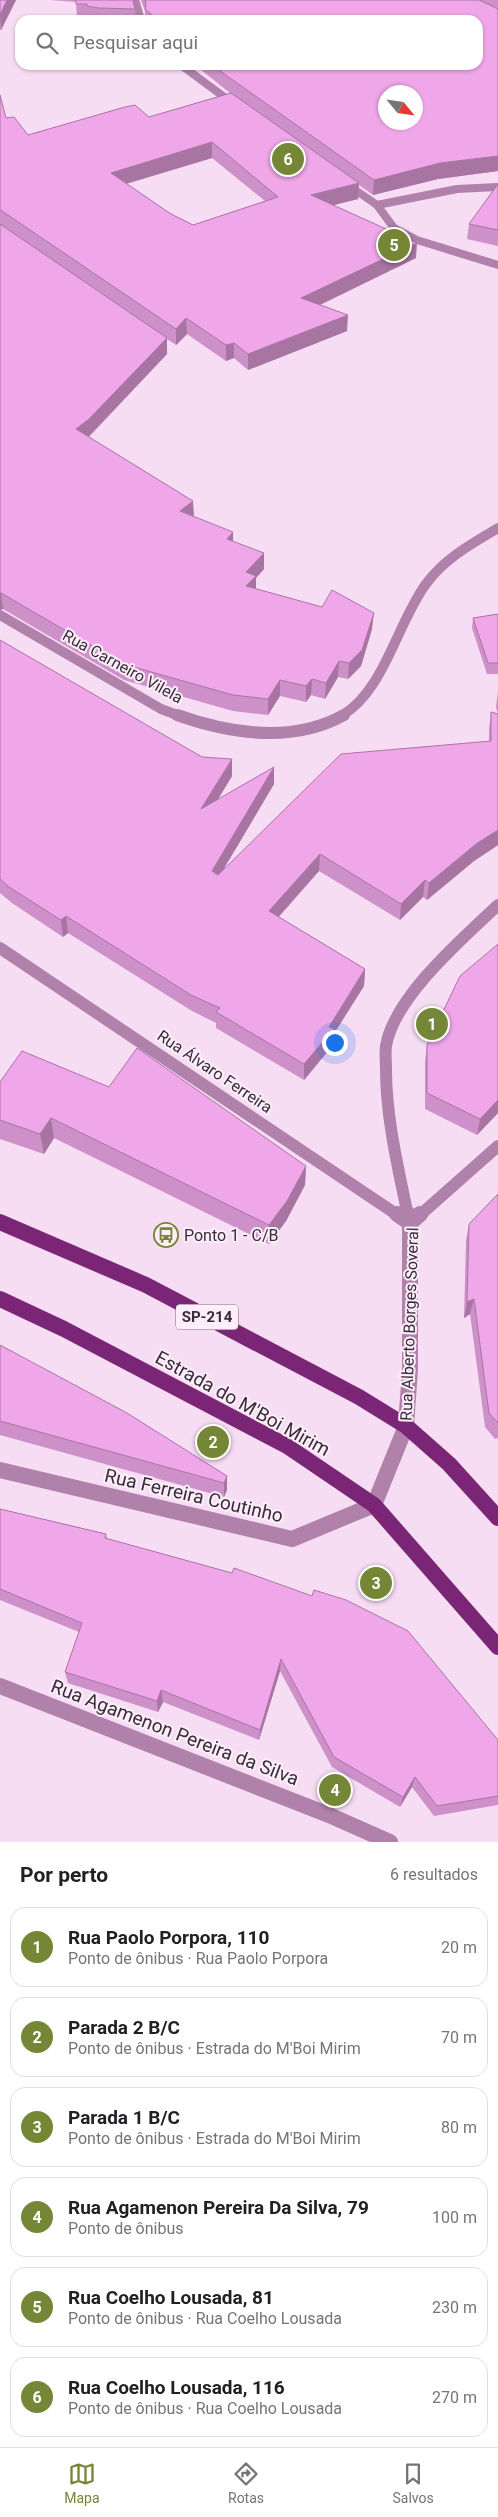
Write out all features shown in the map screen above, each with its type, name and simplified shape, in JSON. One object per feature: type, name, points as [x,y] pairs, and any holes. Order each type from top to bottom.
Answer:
[{"type":"main road","name":"SP-214","points":[[0,1222],[146,1284],[359,1397],[406,1426],[449,1464],[496,1512]]},
{"type":"main road","name":"Estrada do M'Boi Mirim","points":[[0,1299],[64,1329],[287,1446],[374,1505],[498,1647]]},
{"type":"street","points":[[135,0],[140,15]]},
{"type":"street","points":[[188,70],[245,112]]},
{"type":"street","points":[[339,178],[377,205],[394,228],[410,236],[498,265]]},
{"type":"street","points":[[377,205],[457,189],[498,187]]},
{"type":"street","name":"Rua Carneiro Vilela","points":[[0,615],[161,709],[187,719],[222,729],[267,734],[318,729],[346,714],[369,691],[413,604],[434,574],[466,546],[496,532]]},
{"type":"street","points":[[410,1223],[397,1164],[386,1094],[386,1046],[399,1012],[447,953],[498,905]]},
{"type":"street","name":"Rua Álvaro Ferreira","points":[[0,948],[410,1223]]},
{"type":"street","name":"Rua Alberto Borges Soveral","points":[[374,1505],[406,1426],[410,1369],[410,1223],[498,1146]]},
{"type":"street","name":"Rua Ferreira Coutinho","points":[[0,1470],[292,1539],[374,1505]]},
{"type":"street","name":"Rua Agamenon Pereira da Silva","points":[[0,1686],[329,1815],[390,1842]]},
{"type":"building","points":[[0,0],[7,0],[0,15]]},
{"type":"building","points":[[76,0],[133,0],[135,9],[98,8],[87,6],[87,4],[76,4]]},
{"type":"building","points":[[145,0],[479,0],[498,9],[498,156],[440,163],[374,180],[219,70],[483,70],[483,15],[152,15],[145,9]]},
{"type":"building","points":[[231,93],[359,183],[311,195],[417,243],[301,298],[348,315],[248,354],[234,343],[226,345],[186,318],[176,329],[0,210],[0,95],[6,118],[14,117],[28,135],[135,105],[149,117]],"holes":[[[212,142],[278,197],[193,225],[171,214],[111,173]]]},
{"type":"building","points":[[498,184],[498,230],[469,224]]},
{"type":"building","points":[[0,224],[167,338],[89,419],[76,429],[193,501],[180,511],[233,532],[227,539],[264,553],[246,572],[256,576],[246,586],[322,607],[332,590],[374,613],[362,650],[349,663],[339,661],[326,683],[312,679],[306,686],[280,680],[268,699],[233,695],[123,664],[0,593]]},
{"type":"building","points":[[498,614],[498,663],[488,663],[473,618]]},
{"type":"building","points":[[0,640],[202,757],[232,759],[201,809],[274,767],[212,871],[218,875],[341,754],[491,741],[491,712],[498,714],[498,830],[476,844],[429,883],[425,880],[401,904],[320,854],[269,911],[365,969],[329,1027],[334,1029],[304,1064],[216,1012],[220,1008],[191,995],[66,916],[61,920],[9,887],[0,879]]},
{"type":"building","points":[[498,944],[498,1100],[480,1119],[427,1093],[427,1045],[460,976]]},
{"type":"building","points":[[137,1048],[306,1166],[287,1201],[269,1225],[51,1118],[40,1134],[0,1120],[0,1082],[22,1051],[109,1087]]},
{"type":"building","points":[[498,1194],[498,1423],[489,1413],[474,1299],[467,1302],[469,1224]]},
{"type":"building","points":[[0,1345],[127,1413],[227,1476],[224,1483],[0,1421]]},
{"type":"building","points":[[0,1509],[106,1534],[105,1538],[232,1573],[234,1568],[312,1596],[314,1590],[346,1600],[408,1631],[498,1740],[498,1796],[437,1806],[415,1777],[403,1797],[334,1757],[281,1659],[260,1730],[161,1690],[157,1701],[65,1672],[82,1623],[0,1589]]},
{"type":"place","name":"Rua Coelho Lousada, 116","points":[[288,159]]},
{"type":"place","name":"Rua Coelho Lousada, 81","points":[[394,245]]},
{"type":"place","name":"Rua Paolo Porpora, 110","points":[[432,1024]]},
{"type":"place","name":"Ponto 1 - C/B","points":[[166,1235]]},
{"type":"place","name":"Parada 2 B/C","points":[[213,1442]]},
{"type":"place","name":"Parada 1 B/C","points":[[376,1583]]},
{"type":"place","name":"Rua Agamenon Pereira Da Silva, 79","points":[[335,1790]]}]
